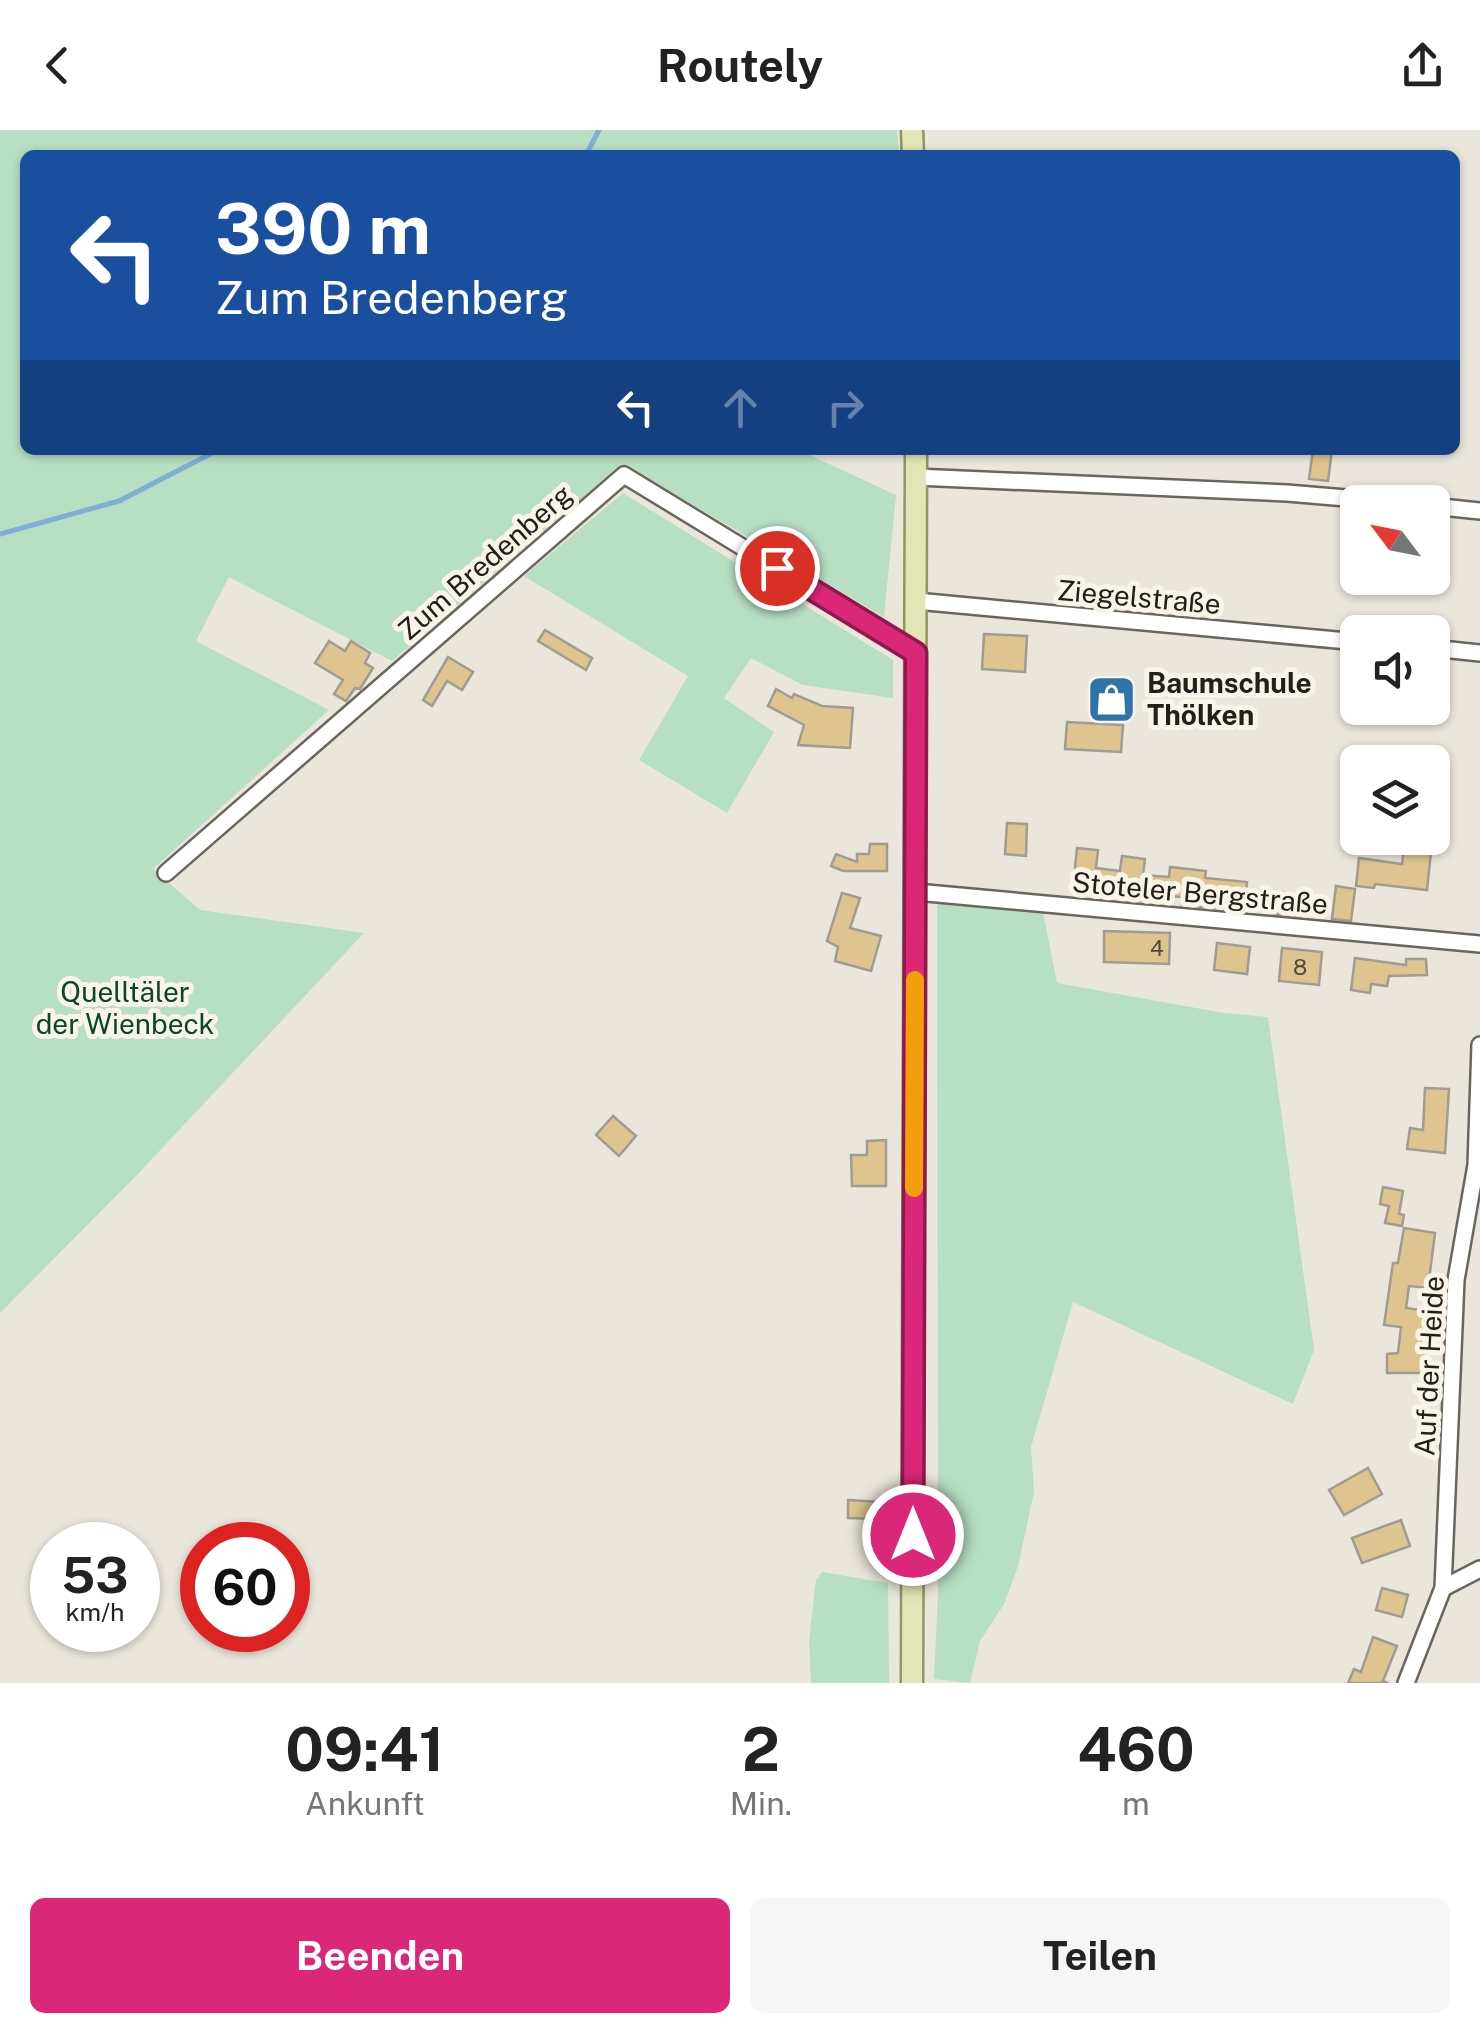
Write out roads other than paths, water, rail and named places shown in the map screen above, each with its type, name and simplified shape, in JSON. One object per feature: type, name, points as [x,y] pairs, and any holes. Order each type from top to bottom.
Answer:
[{"type":"main road","points":[[912,1683],[916,455]]},
{"type":"street","name":"Zum Bredenberg","points":[[166,873],[624,474],[916,653]]},
{"type":"street","points":[[916,477],[1340,498]]},
{"type":"street","points":[[1450,508],[1480,510]]},
{"type":"street","name":"Ziegelstraße","points":[[916,602],[1340,640]]},
{"type":"street","points":[[1450,650],[1480,652]]},
{"type":"street","name":"Stoteler Bergstraße","points":[[916,892],[1480,944]]},
{"type":"street","name":"Auf der Heide","points":[[1406,1683],[1443,1588],[1456,1280],[1476,1164],[1480,1046]]},
{"type":"street","points":[[1443,1588],[1480,1568]]},
{"type":"waterway","points":[[589,150],[599,130]]},
{"type":"waterway","points":[[0,534],[119,501],[208,455]]},
{"type":"place","name":"Baumschule Thölken","points":[[1112,699]]},
{"type":"park label","name":"Quelltäler der Wienbeck","points":[[125,1008]]}]
